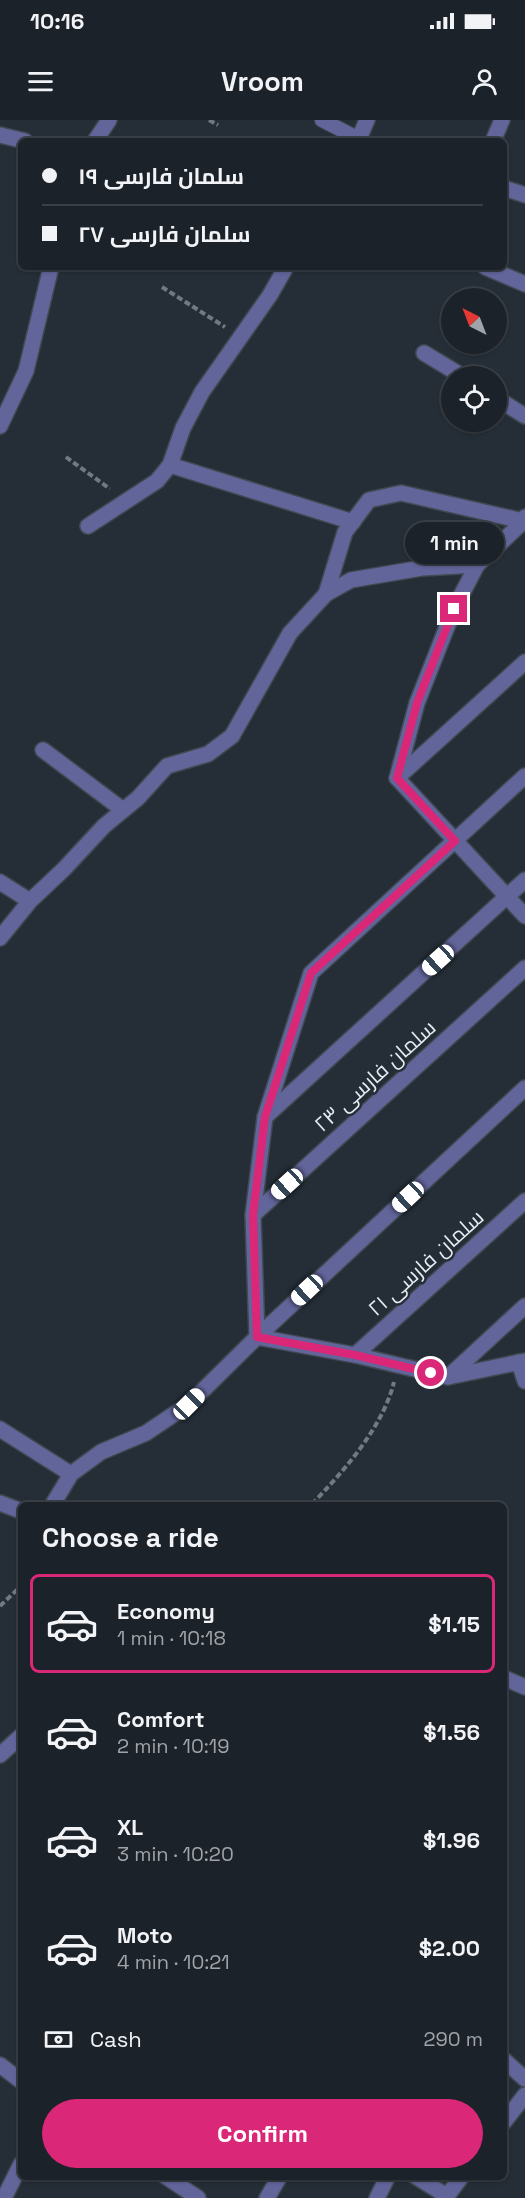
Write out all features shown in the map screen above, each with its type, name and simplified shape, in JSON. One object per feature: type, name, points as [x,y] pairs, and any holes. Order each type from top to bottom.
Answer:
[{"type":"street","points":[[97,138],[109,120]]},
{"type":"street","points":[[361,138],[367,120]]},
{"type":"street","points":[[494,138],[502,120]]},
{"type":"street","points":[[0,135],[18,139]]},
{"type":"street","points":[[507,189],[525,195]]},
{"type":"street","points":[[0,426],[26,371],[50,270]]},
{"type":"street","points":[[88,526],[157,481],[170,465],[183,428],[202,392],[284,270]]},
{"type":"street","points":[[492,270],[525,284]]},
{"type":"street","points":[[424,353],[445,366]]},
{"type":"street","points":[[507,405],[525,416]]},
{"type":"street","points":[[170,465],[353,522]]},
{"type":"street","points":[[326,594],[345,532],[369,500],[401,493],[524,519]]},
{"type":"street","points":[[397,778],[417,703],[454,609],[477,565],[524,519]]},
{"type":"street","points":[[0,938],[30,902],[104,826],[138,798],[167,766],[208,754],[232,735],[290,633],[326,594],[351,580],[422,568],[477,565]]},
{"type":"street","points":[[397,778],[525,662]]},
{"type":"street","points":[[43,750],[123,810]]},
{"type":"street","points":[[257,1337],[253,1215],[265,1117],[311,973],[525,776]]},
{"type":"street","points":[[397,778],[525,916]]},
{"type":"street","points":[[265,1117],[525,880]]},
{"type":"street","points":[[0,882],[30,902]]},
{"type":"street","name":"سلمان فارسی ۲۳","points":[[253,1215],[525,968]]},
{"type":"street","points":[[54,1502],[71,1474],[101,1452],[146,1433],[189,1404],[257,1337],[525,1088]]},
{"type":"street","name":"سلمان فارسی ۲۱","points":[[355,1355],[525,1201]]},
{"type":"street","points":[[448,1377],[525,1306]]},
{"type":"street","points":[[257,1337],[355,1355],[448,1377],[522,1361],[525,1381]]},
{"type":"street","points":[[0,1429],[71,1474]]},
{"type":"street","points":[[0,1503],[18,1510]]},
{"type":"street","points":[[507,1679],[525,1687]]},
{"type":"street","points":[[0,1755],[18,1739]]},
{"type":"street","points":[[507,2063],[525,2079]]},
{"type":"street","points":[[0,2065],[18,2075]]},
{"type":"street","points":[[507,2118],[525,2095]]},
{"type":"street","points":[[4,2198],[18,2170]]},
{"type":"street","points":[[175,2180],[198,2198]]},
{"type":"street","points":[[267,2198],[278,2180]]},
{"type":"street","points":[[377,2198],[386,2180]]},
{"type":"street","points":[[421,2180],[447,2196],[459,2180]]},
{"type":"lane","points":[[322,120],[356,138]]},
{"type":"path","points":[[209,120],[218,125]]},
{"type":"path","points":[[162,287],[241,337]]},
{"type":"path","points":[[66,457],[128,502]]},
{"type":"path","points":[[314,1502],[363,1444],[390,1398],[398,1365]]},
{"type":"path","points":[[0,1606],[18,1589]]},
{"type":"route","points":[[431,1373],[355,1355],[257,1337],[253,1215],[265,1117],[311,973],[455,841],[397,778],[417,703],[454,609]]}]
